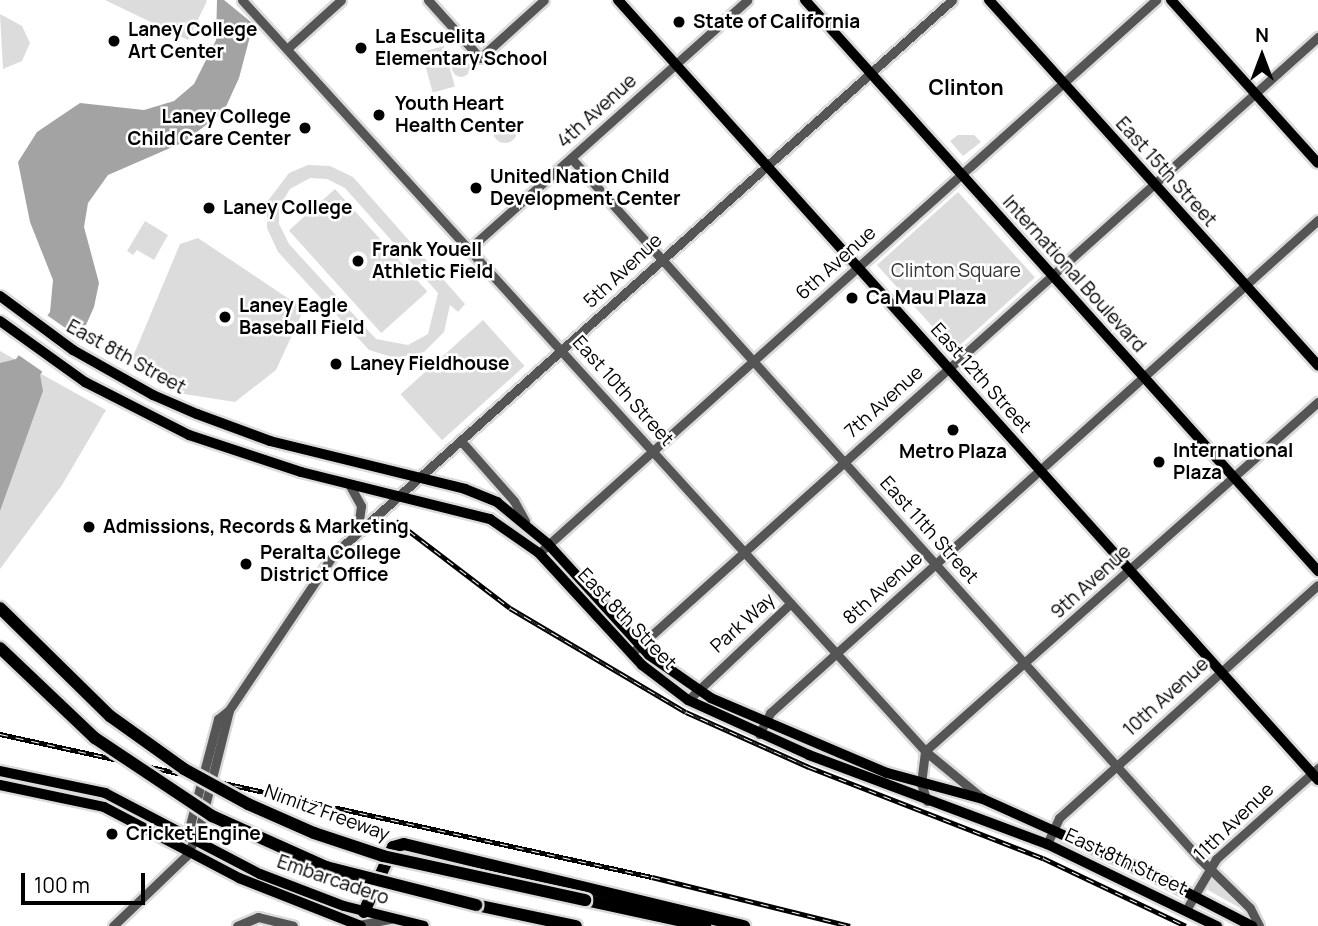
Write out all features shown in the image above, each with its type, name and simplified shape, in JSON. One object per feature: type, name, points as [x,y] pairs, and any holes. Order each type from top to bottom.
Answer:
[{"type":"highway","name":"Nimitz Freeway","points":[[0,608],[69,680],[117,722],[176,764],[248,804],[314,833],[383,856],[705,926]]},
{"type":"highway","points":[[0,648],[108,749],[181,799],[244,832],[360,878],[576,926]]},
{"type":"highway","points":[[364,912],[393,847],[404,844],[744,926]]},
{"type":"main road","name":"East 12th Street","points":[[618,0],[1220,672],[1316,774]]},
{"type":"main road","name":"International Boulevard","points":[[805,0],[1318,571]]},
{"type":"main road","name":"East 15th Street","points":[[989,0],[1318,366]]},
{"type":"main road","points":[[1171,0],[1318,163]]},
{"type":"main road","name":"East 8th Street","points":[[0,296],[73,351],[153,396],[248,433],[483,496],[525,521],[548,544],[635,649]]},
{"type":"main road","name":"East 8th Street","points":[[0,321],[62,368],[189,435],[242,455],[489,519],[539,553],[635,649],[692,695],[759,734],[927,801],[1047,844],[1217,926]]},
{"type":"main road","name":"East 8th Street","points":[[692,695],[920,784],[983,799],[1194,895],[1252,926]]},
{"type":"main road","name":"Embarcadero","points":[[0,771],[105,793],[260,874],[334,903],[424,926]]},
{"type":"main road","name":"Embarcadero","points":[[0,785],[104,807],[273,893],[359,926]]},
{"type":"street","name":"East 10th Street","points":[[242,0],[272,27],[925,751],[983,799]]},
{"type":"street","points":[[289,47],[341,0]]},
{"type":"street","points":[[428,0],[480,58],[544,0]]},
{"type":"street","name":"4th Avenue","points":[[470,248],[747,0]]},
{"type":"street","name":"5th Avenue","points":[[113,926],[182,863],[192,838],[199,830],[229,710],[326,563],[952,0]]},
{"type":"street","name":"6th Avenue","points":[[539,553],[1156,0]]},
{"type":"street","name":"7th Avenue","points":[[635,649],[1318,37]]},
{"type":"street","name":"East 11th Street","points":[[571,158],[1116,765],[1250,908],[1259,926]]},
{"type":"street","name":"8th Avenue","points":[[759,734],[764,723],[836,653],[1318,220]]},
{"type":"street","name":"9th Avenue","points":[[925,751],[1318,402]]},
{"type":"street","name":"East 8th Street","points":[[461,441],[514,501],[525,521]]},
{"type":"street","points":[[349,484],[360,506],[357,533]]},
{"type":"street","name":"10th Avenue","points":[[1047,844],[1059,818],[1318,584]]},
{"type":"street","name":"Park Way","points":[[692,695],[791,603]]},
{"type":"street","points":[[925,751],[920,784],[927,801]]},
{"type":"street","name":"11th Avenue","points":[[1186,909],[1210,867],[1316,774]]},
{"type":"street","points":[[334,903],[359,926]]},
{"type":"street","points":[[359,926],[364,912]]},
{"type":"street","points":[[237,926],[258,917],[293,926]]},
{"type":"street","points":[[359,926],[392,919]]},
{"type":"green space","points":[[105,0],[206,0],[207,1],[188,40]]},
{"type":"green space","points":[[0,14],[22,26],[30,43],[22,61],[3,69]]},
{"type":"green space","points":[[444,46],[455,87],[433,93],[422,52]]},
{"type":"green space","points":[[457,59],[465,59],[470,68],[468,75],[457,77],[452,72],[452,64]]},
{"type":"green space","points":[[505,119],[513,123],[517,131],[513,139],[505,143],[497,139],[493,131],[497,123]]},
{"type":"green space","points":[[958,135],[974,135],[981,142],[963,156],[950,141]]},
{"type":"green space","points":[[308,165],[330,166],[353,177],[465,304],[458,312],[450,305],[444,332],[424,352],[395,358],[369,350],[278,252],[267,228],[267,202],[289,173]],"holes":[[[310,178],[327,179],[345,188],[438,293],[428,334],[408,345],[376,339],[289,244],[279,224],[279,207],[290,189]]]},
{"type":"green space","name":"Frank Youell Athletic Field","points":[[335,189],[427,292],[381,333],[289,230]]},
{"type":"green space","name":"Clinton Square","points":[[958,192],[1035,277],[954,350],[877,265]]},
{"type":"green space","points":[[145,221],[168,235],[154,260],[137,250],[133,255],[127,251]]},
{"type":"green space","name":"Laney Eagle Baseball Field","points":[[198,238],[304,309],[276,370],[235,402],[184,394],[132,359],[180,244]]},
{"type":"green space","points":[[483,320],[524,366],[442,440],[401,394]]},
{"type":"green space","points":[[0,351],[106,410],[62,485],[0,569]]},
{"type":"green space","points":[[1213,876],[1247,912],[1208,890]]},
{"type":"shaded area","points":[[217,0],[253,0],[253,25],[239,78],[224,111],[184,142],[108,175],[88,203],[84,227],[99,283],[94,307],[86,325],[74,328],[40,375],[43,391],[0,511],[0,363],[16,359],[50,312],[53,280],[30,222],[18,162],[37,132],[80,103],[144,110],[174,101],[194,84],[216,40]]},
{"type":"pier","points":[[224,0],[256,0],[256,28],[251,22]]},
{"type":"pier","points":[[44,313],[74,334],[46,374],[16,353]]},
{"type":"railway","points":[[396,521],[510,608],[686,712],[809,767],[1043,858],[1186,926]]},
{"type":"railway","points":[[0,734],[652,877],[850,926]]},
{"type":"place","name":"State of California","points":[[679,22]]},
{"type":"place","name":"Laney College Art Center","points":[[114,41]]},
{"type":"place","name":"La Escuelita Elementary School","points":[[361,48]]},
{"type":"place","name":"Youth Heart Health Center","points":[[379,115]]},
{"type":"place","name":"Laney College Child Care Center","points":[[305,128]]},
{"type":"place","name":"United Nation Child Development Center","points":[[476,188]]},
{"type":"place","name":"Laney College","points":[[209,208]]},
{"type":"place","name":"Frank Youell Athletic Field","points":[[358,261]]},
{"type":"place","name":"Ca Mau Plaza","points":[[852,298]]},
{"type":"place","name":"Laney Eagle Baseball Field","points":[[225,317]]},
{"type":"place","name":"Laney Fieldhouse","points":[[336,364]]},
{"type":"place","name":"Metro Plaza","points":[[953,430]]},
{"type":"place","name":"International Plaza","points":[[1159,462]]},
{"type":"place","name":"Admissions, Records & Marketing","points":[[89,527]]},
{"type":"place","name":"Peralta College District Office","points":[[246,564]]},
{"type":"place","name":"Cricket Engine","points":[[112,834]]},
{"type":"district","name":"Clinton","points":[[966,87]]}]
